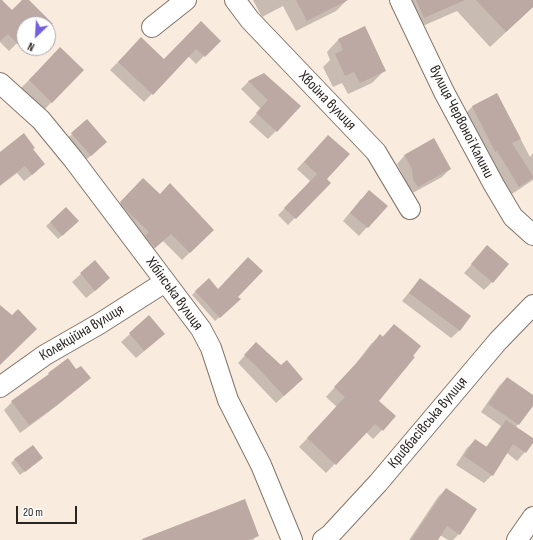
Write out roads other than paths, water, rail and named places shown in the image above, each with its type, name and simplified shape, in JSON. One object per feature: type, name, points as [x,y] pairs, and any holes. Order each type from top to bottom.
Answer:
[{"type":"street","points":[[152,26],[186,0]]},
{"type":"street","name":"Хвойна вулиця","points":[[236,0],[250,20],[376,152],[410,209]]},
{"type":"street","name":"вулиця Червоної Калини","points":[[400,0],[444,92],[494,185],[513,217],[533,235]]},
{"type":"street","name":"Хібінська вулиця","points":[[0,83],[41,120],[83,171],[201,329],[211,348],[228,400],[261,465],[292,540]]},
{"type":"street","name":"Колекційна вулиця","points":[[0,387],[45,355],[99,324],[165,282]]},
{"type":"street","name":"Кривбасівська вулиця","points":[[323,540],[330,535],[378,483],[416,436],[498,341],[533,305]]},
{"type":"street","points":[[517,540],[533,516]]}]
